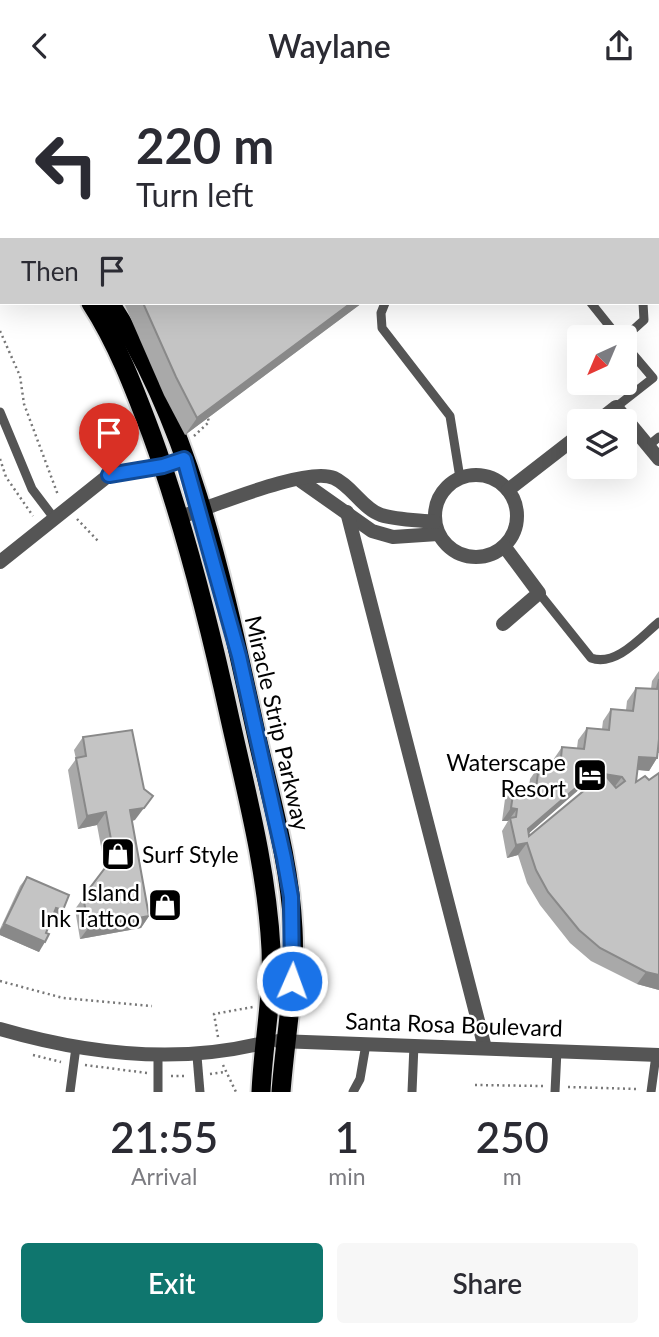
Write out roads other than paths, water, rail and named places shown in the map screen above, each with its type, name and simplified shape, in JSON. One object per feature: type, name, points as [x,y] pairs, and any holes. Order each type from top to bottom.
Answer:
[{"type":"highway","name":"Miracle Strip Parkway","points":[[92,305],[112,337],[163,466],[180,517],[216,652],[261,866],[271,953],[261,1092]]},
{"type":"highway","name":"Miracle Strip Parkway","points":[[112,305],[134,326],[201,510],[239,656],[291,897],[292,964],[281,1092]]},
{"type":"street","points":[[614,409],[617,407],[654,441],[659,459]]},
{"type":"street","points":[[508,490],[567,444]]},
{"type":"street","points":[[0,562],[109,475],[163,466],[184,459]]},
{"type":"street","points":[[180,517],[271,484],[301,481],[317,474],[334,478],[351,489],[379,515],[437,528]]},
{"type":"street","points":[[484,476],[508,490],[517,513],[516,525],[504,546],[481,557],[468,557],[446,544],[437,528],[439,497],[460,478],[484,476]]},
{"type":"street","points":[[301,481],[372,531],[393,537],[437,528]]},
{"type":"street","points":[[347,512],[485,1048]]},
{"type":"street","points":[[503,624],[539,593],[504,546]]},
{"type":"street","name":"Santa Rosa Boulevard","points":[[0,1029],[76,1047],[158,1056],[221,1054],[285,1041],[657,1055]]},
{"type":"lane","points":[[384,305],[381,313],[382,328],[450,416],[449,427],[460,478]]},
{"type":"lane","points":[[593,305],[609,325]]},
{"type":"lane","points":[[637,326],[644,320],[643,305]]},
{"type":"lane","points":[[637,359],[653,378],[637,391]]},
{"type":"lane","points":[[617,407],[632,395]]},
{"type":"lane","points":[[0,412],[32,489],[54,518]]},
{"type":"lane","points":[[539,593],[591,658],[599,661],[615,658],[659,622]]},
{"type":"lane","points":[[353,1092],[360,1079],[366,1044]]},
{"type":"lane","points":[[412,1092],[414,1045]]},
{"type":"lane","points":[[70,1092],[76,1047]]},
{"type":"lane","points":[[555,1092],[557,1050]]},
{"type":"lane","points":[[651,1092],[657,1055]]},
{"type":"lane","points":[[158,1056],[158,1092]]},
{"type":"lane","points":[[197,1056],[200,1092]]},
{"type":"place","name":"Waterscape Resort","points":[[590,775]]},
{"type":"place","name":"Surf Style","points":[[118,854]]},
{"type":"place","name":"Island Ink Tattoo","points":[[165,905]]}]
